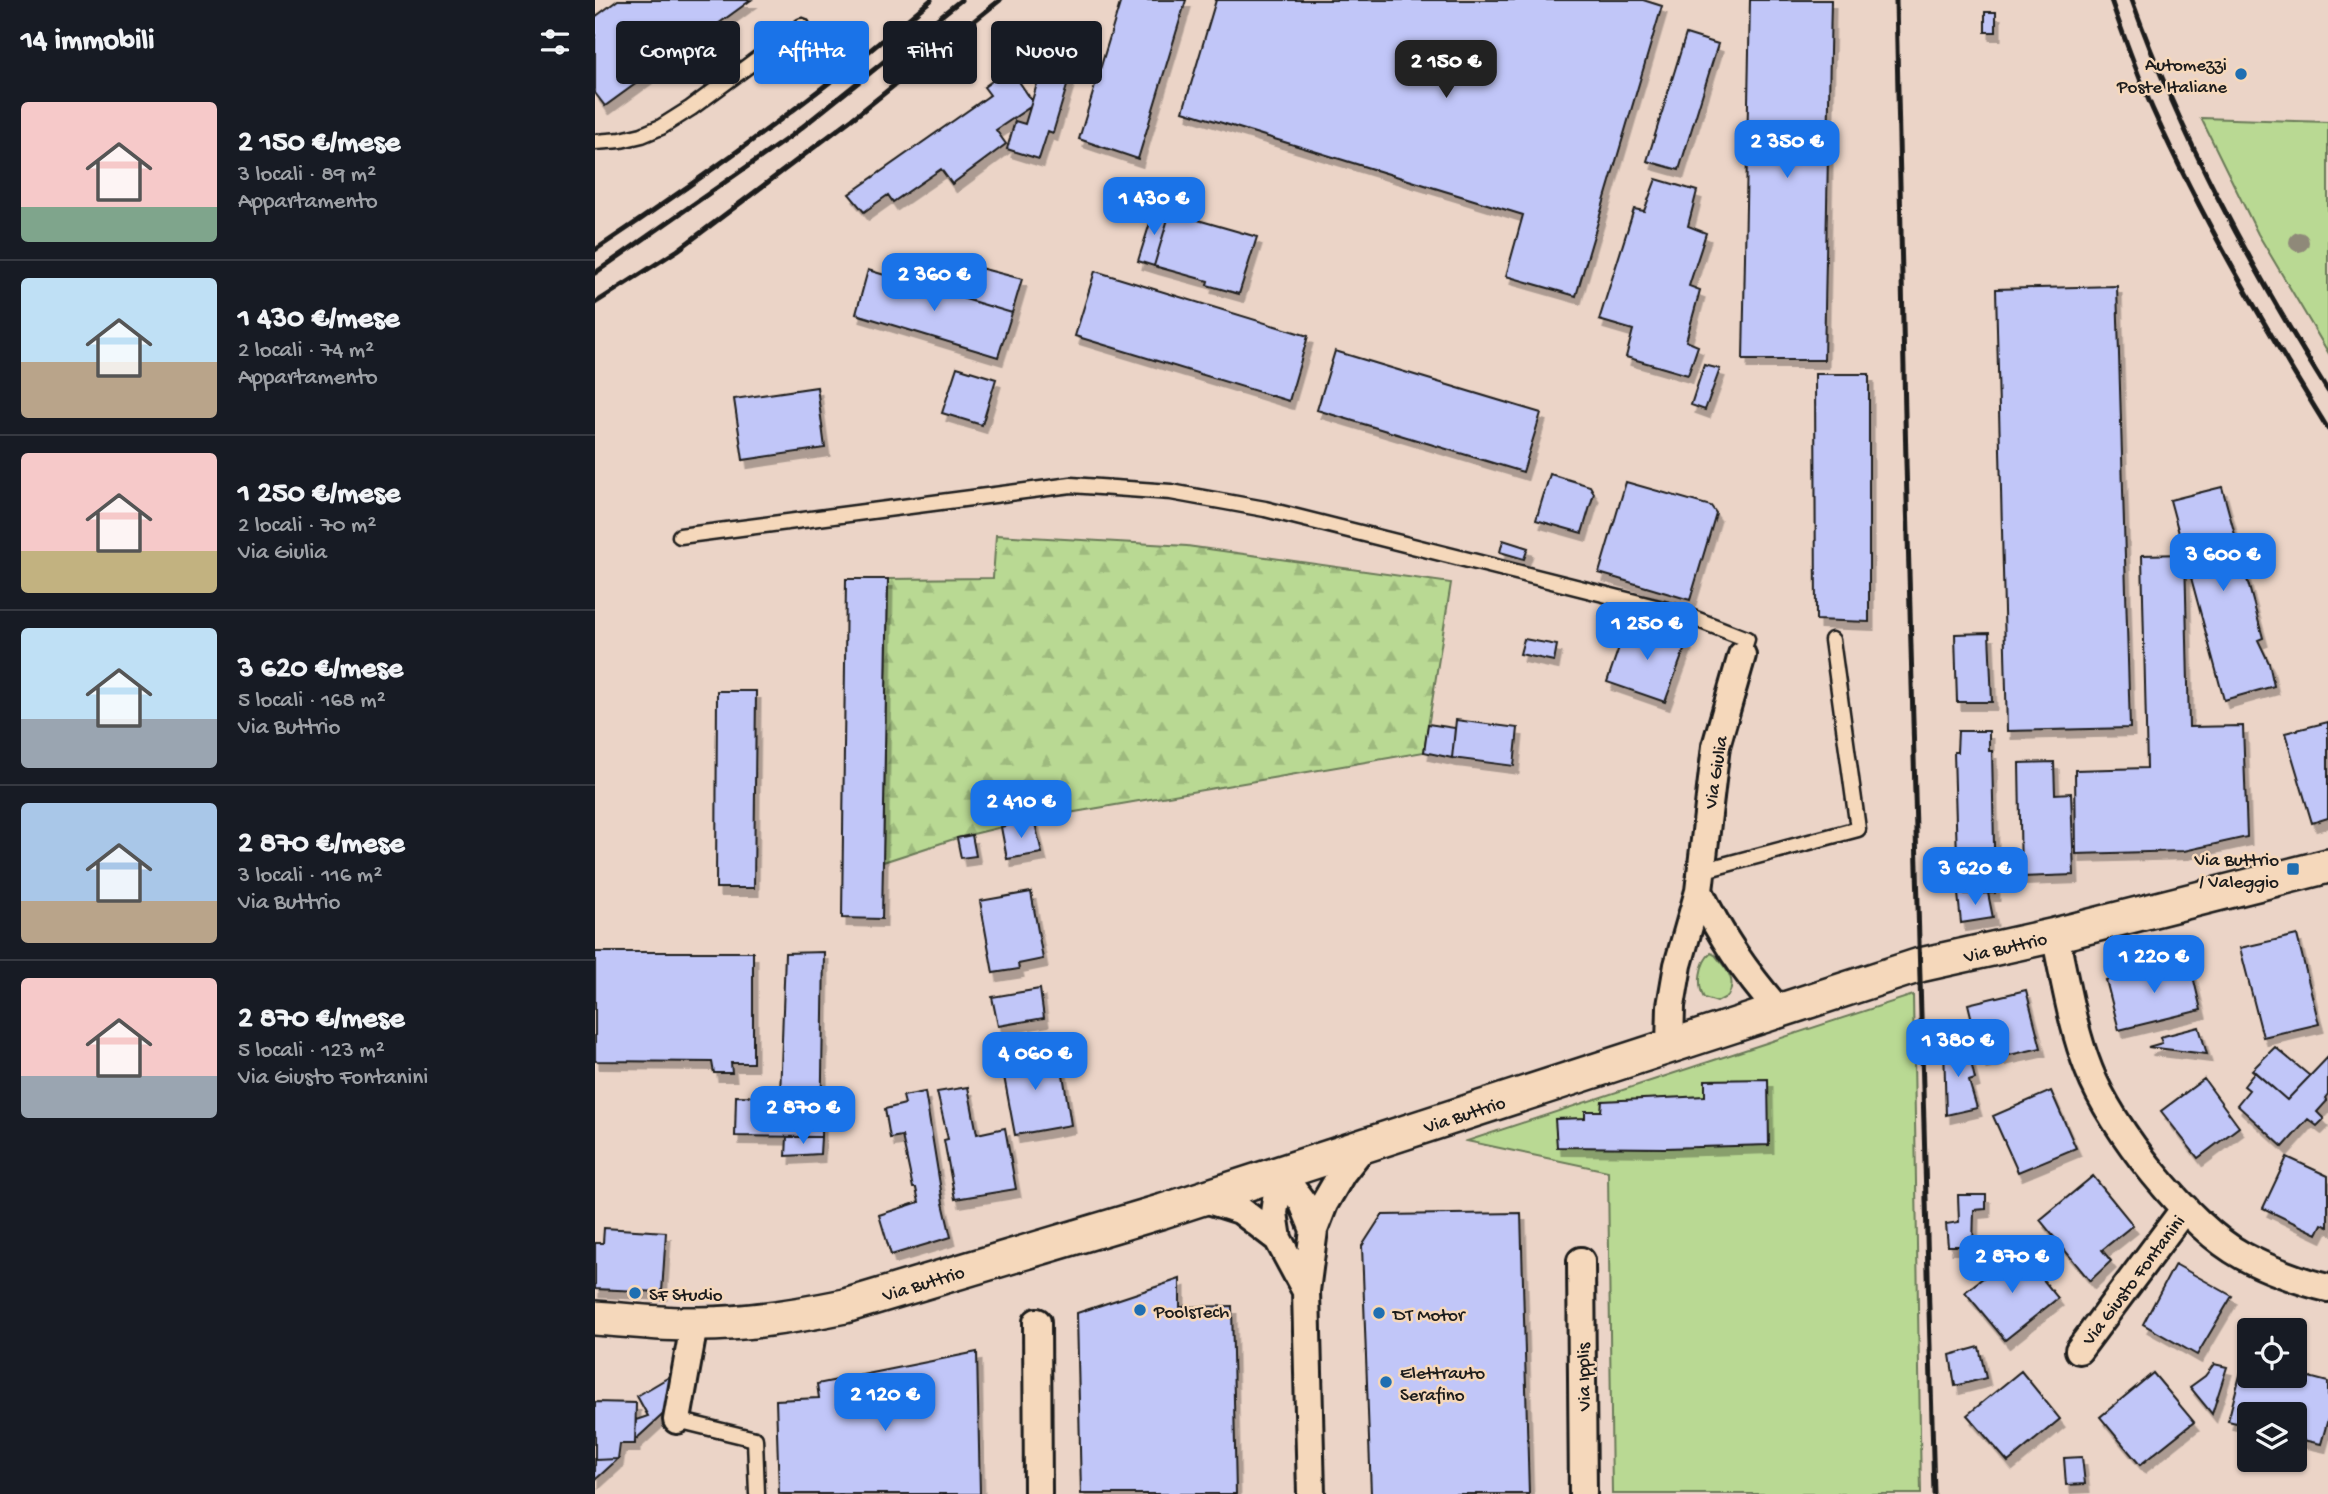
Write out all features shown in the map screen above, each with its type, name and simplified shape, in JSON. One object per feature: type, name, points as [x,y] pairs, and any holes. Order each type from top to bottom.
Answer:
[{"type":"street","name":"Via Giulia","points":[[1670,1046],[1671,1006],[1678,965],[1700,881],[1716,746],[1742,656]]},
{"type":"street","name":"Via Buttrio","points":[[595,1318],[694,1325],[758,1321],[845,1306],[1202,1198],[1920,965],[2055,935],[2328,866]]},
{"type":"street","points":[[1700,881],[1714,923],[1736,959],[1778,1010]]},
{"type":"street","name":"Via Giusto Fontanini","points":[[2055,935],[2071,1008],[2089,1070],[2111,1114],[2144,1163],[2211,1234],[2243,1256],[2313,1285],[2328,1288]]},
{"type":"street","points":[[1311,1494],[1306,1291],[1314,1230],[1324,1204],[1342,1173],[1365,1144]]},
{"type":"street","points":[[1280,1172],[1303,1203],[1314,1230]]},
{"type":"street","points":[[1280,1172],[1274,1213],[1278,1239],[1306,1291]]},
{"type":"street","points":[[1202,1198],[1240,1210],[1278,1239]]},
{"type":"street","name":"Via Giusto Fontanini","points":[[2079,1350],[2185,1209]]},
{"type":"street","name":"Via Ipplis","points":[[1581,1261],[1583,1494]]},
{"type":"street","points":[[1037,1322],[1038,1494]]},
{"type":"street","points":[[677,1420],[694,1325]]},
{"type":"lane","points":[[595,142],[621,140],[661,127],[754,61]]},
{"type":"lane","points":[[680,536],[1071,485],[1171,492],[1265,509],[1683,614],[1748,639],[1742,656]]},
{"type":"lane","points":[[1700,881],[1858,829],[1832,640]]},
{"type":"lane","points":[[677,1420],[755,1438],[757,1494]]},
{"type":"green space","points":[[2201,118],[2328,122],[2328,352],[2258,234]]},
{"type":"green space","points":[[996,535],[1187,546],[1451,583],[1424,752],[1034,819],[957,838],[883,862],[888,579],[993,578]]},
{"type":"green space","points":[[1711,953],[1726,969],[1732,984],[1728,996],[1717,1002],[1704,998],[1700,987],[1700,974]]},
{"type":"green space","points":[[1913,995],[1921,1494],[1612,1494],[1608,1171],[1467,1141]]},
{"type":"building","points":[[618,0],[751,0],[722,21],[616,21],[616,84],[635,84],[605,106],[595,93],[595,17]]},
{"type":"building","points":[[1121,0],[1186,0],[1138,159],[1079,139],[1096,84],[1102,84],[1102,63]]},
{"type":"building","points":[[1216,0],[1643,0],[1662,6],[1576,296],[1506,276],[1523,215],[1183,111]]},
{"type":"building","points":[[1750,0],[1831,0],[1824,360],[1743,360]]},
{"type":"building","points":[[1985,12],[1996,12],[1996,32],[1985,32]]},
{"type":"building","points":[[1686,34],[1718,44],[1679,170],[1647,161]]},
{"type":"building","points":[[991,82],[991,84],[1021,84],[1032,101],[1030,107],[996,130],[1006,144],[952,184],[941,169],[893,202],[888,195],[864,212],[849,194],[990,95],[984,87]]},
{"type":"building","points":[[1037,84],[1068,84],[1053,133],[1048,131],[1039,159],[1007,149],[1015,121],[1025,124]]},
{"type":"building","points":[[1656,179],[1697,191],[1688,226],[1706,233],[1689,286],[1700,290],[1686,341],[1698,346],[1688,375],[1626,357],[1633,330],[1599,320],[1634,209],[1644,211]]},
{"type":"building","points":[[1155,207],[1170,212],[1154,266],[1138,261]]},
{"type":"building","points":[[1170,212],[1257,237],[1239,294],[1207,285],[1208,281],[1154,266]]},
{"type":"building","points":[[972,266],[1022,279],[1012,313],[962,298]]},
{"type":"building","points":[[868,270],[1012,313],[998,357],[856,314]]},
{"type":"building","points":[[1095,271],[1308,336],[1289,401],[1075,336]]},
{"type":"building","points":[[2117,286],[2130,728],[2007,731],[1996,289]]},
{"type":"building","points":[[1335,351],[1541,413],[1523,472],[1317,410]]},
{"type":"building","points":[[1704,365],[1720,369],[1705,410],[1691,405]]},
{"type":"building","points":[[957,367],[996,379],[982,425],[942,413]]},
{"type":"building","points":[[1815,374],[1869,374],[1869,622],[1816,620]]},
{"type":"building","points":[[817,387],[825,448],[743,460],[734,399]]},
{"type":"building","points":[[1550,474],[1590,486],[1594,493],[1582,533],[1536,520]]},
{"type":"building","points":[[1626,482],[1711,506],[1716,513],[1690,600],[1599,573]]},
{"type":"building","points":[[2222,487],[2263,638],[2258,640],[2269,663],[2274,686],[2224,700],[2170,500]]},
{"type":"building","points":[[1503,540],[1528,548],[1524,559],[1500,552]]},
{"type":"building","points":[[2185,554],[2189,727],[2243,726],[2247,837],[2184,851],[2076,854],[2075,770],[2147,768],[2142,555]]},
{"type":"building","points":[[846,579],[888,579],[882,919],[842,918]]},
{"type":"building","points":[[1628,621],[1687,642],[1665,702],[1607,682]]},
{"type":"building","points":[[1989,633],[1992,702],[1957,702],[1955,634]]},
{"type":"building","points":[[1524,639],[1557,645],[1554,661],[1520,654]]},
{"type":"building","points":[[717,691],[756,691],[754,888],[716,888]]},
{"type":"building","points":[[1456,720],[1518,728],[1514,766],[1452,758]]},
{"type":"building","points":[[2328,722],[2328,818],[2312,823],[2285,733]]},
{"type":"building","points":[[1428,724],[1455,728],[1452,758],[1424,752]]},
{"type":"building","points":[[1958,731],[1989,731],[1989,751],[1992,751],[1995,893],[1958,894],[1954,752],[1957,752]]},
{"type":"building","points":[[2054,762],[2055,794],[2071,793],[2074,875],[2021,877],[2019,763]]},
{"type":"building","points":[[1034,819],[1042,853],[1007,859],[1001,827]]},
{"type":"building","points":[[972,835],[976,856],[961,858],[957,838]]},
{"type":"building","points":[[1031,892],[1043,959],[1018,964],[1019,969],[993,973],[980,901]]},
{"type":"building","points":[[1988,893],[1993,918],[1961,923],[1958,894]]},
{"type":"building","points":[[2297,935],[2319,1024],[2263,1037],[2240,948]]},
{"type":"building","points":[[595,952],[753,952],[753,1063],[731,1063],[732,1073],[714,1073],[712,1062],[595,1061]]},
{"type":"building","points":[[824,952],[821,1137],[735,1136],[736,1096],[780,1097],[785,953]]},
{"type":"building","points":[[2189,959],[2201,1010],[2119,1030],[2106,980]]},
{"type":"building","points":[[1040,989],[1044,1018],[998,1026],[992,997]]},
{"type":"building","points":[[2026,990],[2041,1048],[1982,1061],[1968,1004]]},
{"type":"building","points":[[2199,1027],[2207,1054],[2148,1047],[2162,1043],[2160,1037]]},
{"type":"building","points":[[1966,1041],[1975,1079],[1969,1081],[1977,1108],[1946,1115],[1944,1047]]},
{"type":"building","points":[[2275,1047],[2310,1076],[2287,1100],[2252,1070]]},
{"type":"building","points":[[1030,1050],[1033,1061],[1060,1055],[1071,1125],[1015,1135],[1000,1055]]},
{"type":"building","points":[[2328,1057],[2327,1101],[2317,1112],[2324,1119],[2317,1126],[2308,1119],[2283,1147],[2237,1105],[2249,1090],[2244,1086],[2255,1072],[2287,1100]]},
{"type":"building","points":[[1768,1079],[1769,1145],[1557,1147],[1555,1119],[1585,1118],[1585,1111],[1601,1111],[1602,1101],[1705,1096],[1705,1080]]},
{"type":"building","points":[[2204,1079],[2239,1127],[2198,1158],[2161,1111]]},
{"type":"building","points":[[968,1087],[977,1134],[1005,1128],[1016,1189],[955,1199],[944,1140],[948,1139],[937,1092]]},
{"type":"building","points":[[2051,1091],[2076,1148],[2018,1172],[1993,1116]]},
{"type":"building","points":[[925,1092],[951,1237],[891,1255],[879,1215],[919,1202],[916,1188],[913,1188],[902,1136],[890,1138],[885,1109],[905,1104],[903,1096]]},
{"type":"building","points":[[787,1137],[821,1137],[820,1154],[786,1156]]},
{"type":"building","points":[[2287,1157],[2328,1176],[2328,1227],[2322,1224],[2317,1234],[2263,1208]]},
{"type":"building","points":[[2093,1176],[2133,1225],[2102,1250],[2111,1261],[2090,1281],[2040,1220]]},
{"type":"building","points":[[1958,1195],[1986,1195],[1986,1209],[1974,1210],[1973,1246],[1948,1246],[1946,1224],[1959,1222]]},
{"type":"building","points":[[1521,1213],[1529,1494],[1371,1494],[1362,1246],[1382,1215]]},
{"type":"building","points":[[604,1228],[666,1232],[662,1292],[595,1289],[595,1243],[603,1243]]},
{"type":"building","points":[[2019,1250],[2058,1298],[2005,1340],[1965,1292]]},
{"type":"building","points":[[2175,1264],[2232,1296],[2197,1355],[2143,1324]]},
{"type":"building","points":[[1180,1279],[1180,1307],[1232,1306],[1236,1494],[1081,1494],[1077,1313]]},
{"type":"building","points":[[1979,1347],[1986,1378],[1955,1386],[1950,1355]]},
{"type":"building","points":[[977,1352],[980,1494],[779,1494],[776,1400],[819,1398],[817,1384]]},
{"type":"building","points":[[2214,1364],[2227,1367],[2212,1414],[2190,1387],[2205,1376]]},
{"type":"building","points":[[2021,1371],[2060,1419],[2008,1462],[1967,1415]]},
{"type":"building","points":[[676,1373],[671,1407],[635,1440],[636,1420],[648,1416],[637,1396]]},
{"type":"building","points":[[2153,1373],[2194,1422],[2140,1465],[2100,1417]]},
{"type":"building","points":[[2307,1376],[2328,1382],[2328,1419],[2321,1444],[2307,1441],[2307,1402],[2237,1402],[2237,1423],[2228,1421],[2237,1387],[2307,1388]]},
{"type":"building","points":[[595,1402],[636,1403],[635,1444],[620,1444],[618,1459],[595,1460]]},
{"type":"building","points":[[2082,1457],[2085,1484],[2066,1485],[2064,1458]]},
{"type":"building","points":[[618,1459],[595,1480],[595,1460]]},
{"type":"railway","points":[[595,250],[767,130],[931,0]]},
{"type":"railway","points":[[595,273],[791,136],[961,0]]},
{"type":"railway","points":[[595,303],[678,250],[861,112],[1000,0]]},
{"type":"railway","points":[[1896,0],[1934,1494]]},
{"type":"railway","points":[[2111,0],[2147,96],[2192,192],[2258,312],[2328,429]]},
{"type":"railway","points":[[2132,0],[2172,102],[2219,201],[2328,391]]},
{"type":"place","name":"Automezzi Poste Italiane","points":[[2241,74]]},
{"type":"place","name":"Via Buttrio / Valeggio","points":[[2293,869]]},
{"type":"place","name":"SF Studio","points":[[635,1293]]},
{"type":"place","name":"PoolsTech","points":[[1140,1310]]},
{"type":"place","name":"DT Motor","points":[[1379,1313]]},
{"type":"place","name":"Elettrauto Serafino","points":[[1386,1382]]}]
